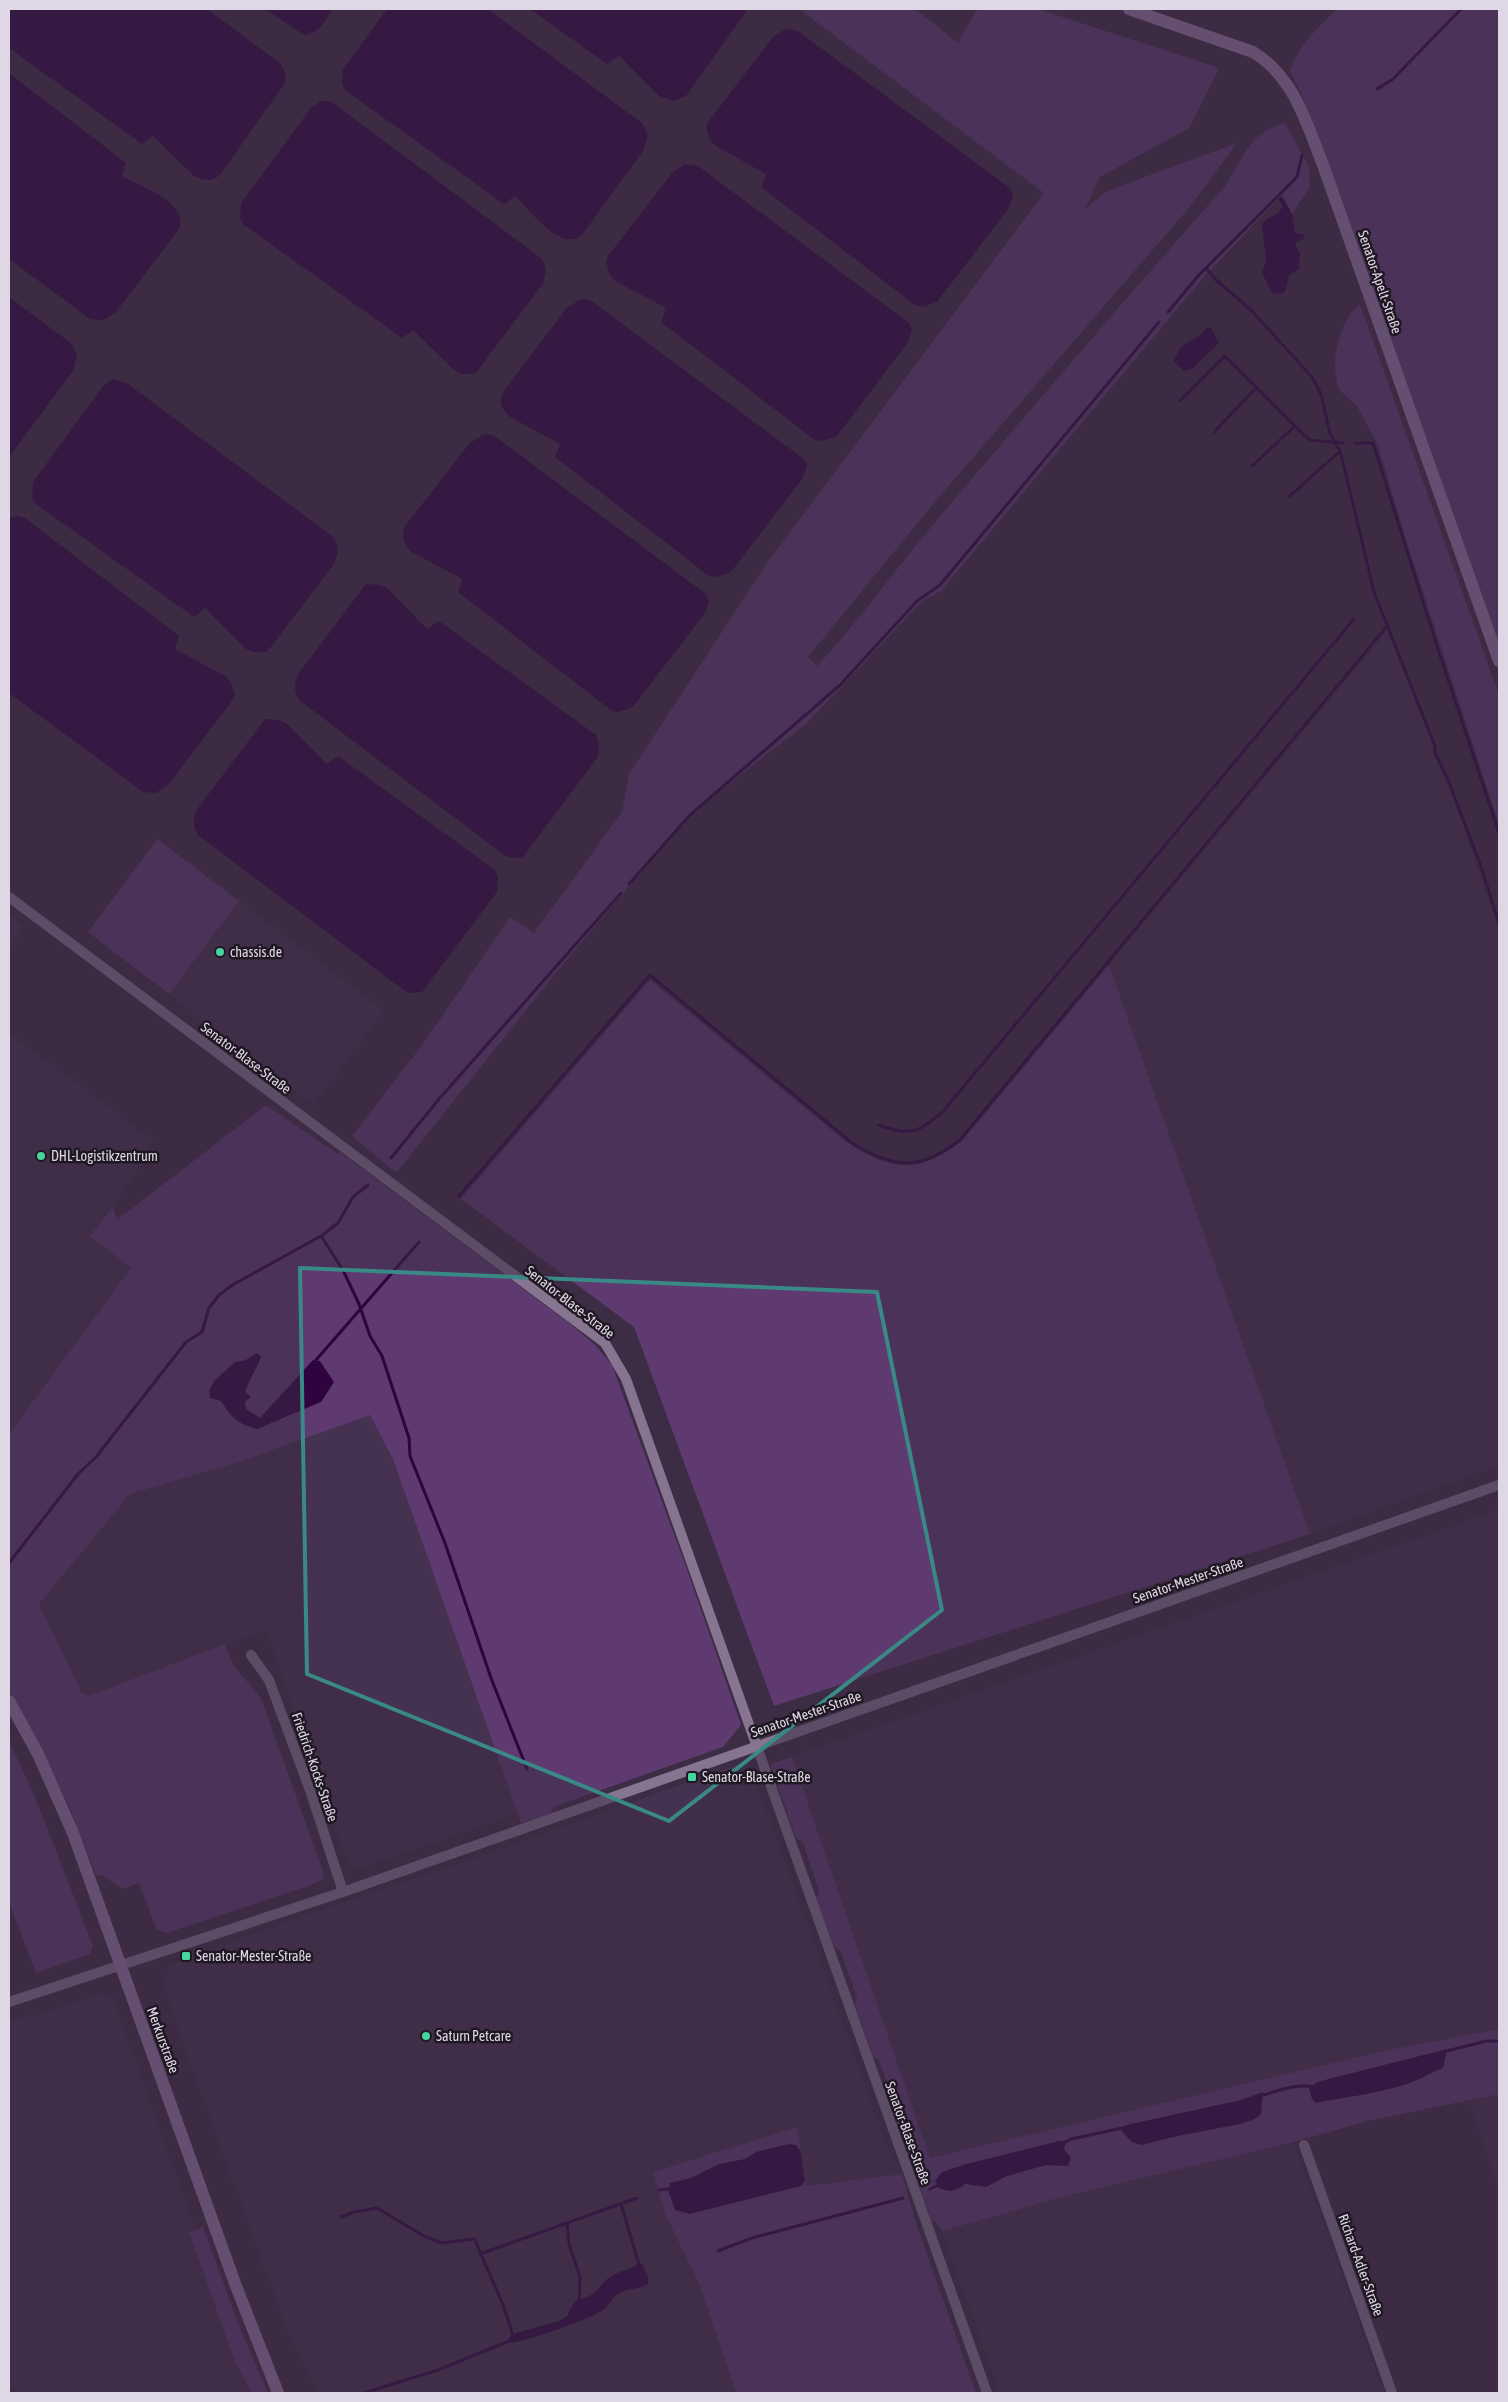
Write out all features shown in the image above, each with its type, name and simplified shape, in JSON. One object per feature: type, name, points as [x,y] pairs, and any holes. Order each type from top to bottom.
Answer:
[{"type":"street","name":"Senator-Apelt-Straße","points":[[1130,9],[1253,52],[1270,63],[1288,84],[1302,110],[1326,173],[1499,661]]},
{"type":"street","name":"Senator-Blase-Straße","points":[[9,897],[604,1343],[626,1378],[987,2393]]},
{"type":"street","name":"Senator-Mester-Straße","points":[[9,2002],[342,1892],[1499,1485]]},
{"type":"street","name":"Friedrich-Kocks-Straße","points":[[251,1655],[269,1680],[311,1793],[342,1892]]},
{"type":"street","name":"Merkurstraße","points":[[9,1701],[55,1791],[121,1966],[239,2295],[278,2393]]},
{"type":"street","name":"Richard-Adler-Straße","points":[[1304,2145],[1392,2393]]},
{"type":"highlighted area","points":[[300,1268],[877,1292],[942,1610],[669,1821],[307,1674]]},
{"type":"shaded area","points":[[9,9],[207,9],[281,64],[286,76],[285,83],[220,175],[211,180],[201,179],[194,176],[153,136],[142,144],[9,48]]},
{"type":"shaded area","points":[[265,9],[332,9],[318,29],[304,35]]},
{"type":"shaded area","points":[[387,9],[488,9],[643,124],[648,136],[643,151],[582,235],[574,239],[556,234],[546,228],[515,196],[504,204],[346,91],[342,84],[343,69]]},
{"type":"shaded area","points":[[530,9],[748,9],[686,96],[674,101],[659,96],[619,56],[607,64]]},
{"type":"shaded area","points":[[799,9],[915,9],[958,43],[977,9],[1038,9],[1219,68],[1189,128],[1100,177],[1085,209],[1107,191],[1237,143],[1188,209],[934,503],[808,657],[817,666],[1008,436],[1226,185],[1243,155],[1256,139],[1264,132],[1285,123],[1309,167],[1310,187],[1292,214],[1281,196],[1203,278],[941,591],[922,601],[808,722],[689,815],[554,975],[396,1173],[352,1136],[423,1044],[510,917],[534,933],[622,812],[629,774],[765,566],[1044,193]]},
{"type":"shaded area","points":[[1337,9],[1499,9],[1499,648],[1300,91],[1290,71],[1303,45]]},
{"type":"shaded area","points":[[785,29],[798,31],[1010,188],[1013,196],[1009,208],[937,302],[923,307],[915,305],[761,187],[766,174],[716,146],[710,140],[706,127],[709,121],[772,38]]},
{"type":"shaded area","points":[[9,73],[126,163],[122,176],[151,190],[171,203],[177,211],[180,220],[179,229],[116,312],[103,320],[90,319],[9,259]]},
{"type":"shaded area","points":[[321,101],[329,101],[336,105],[541,258],[545,265],[546,272],[542,285],[475,374],[461,374],[454,370],[413,330],[402,338],[244,225],[240,218],[241,203],[311,108]]},
{"type":"shaded area","points":[[685,164],[698,166],[909,323],[912,330],[908,342],[837,436],[822,441],[815,440],[661,322],[666,308],[615,281],[610,275],[606,262],[608,256],[672,173]]},
{"type":"shaded area","points":[[1282,196],[1292,214],[1295,233],[1303,234],[1305,238],[1296,243],[1300,253],[1299,269],[1289,275],[1286,290],[1282,294],[1272,293],[1262,273],[1266,261],[1262,226],[1266,219],[1278,214],[1283,206],[1278,199]]},
{"type":"shaded area","points":[[9,297],[72,344],[77,356],[73,371],[9,457]]},
{"type":"shaded area","points":[[586,299],[593,302],[804,459],[807,466],[803,478],[731,572],[717,577],[709,576],[555,457],[560,444],[510,417],[503,408],[501,399],[503,392],[566,309],[579,300]]},
{"type":"shaded area","points":[[1360,304],[1499,695],[1499,824],[1408,546],[1378,445],[1357,406],[1338,389],[1335,357],[1339,340],[1349,316]]},
{"type":"shaded area","points":[[1207,327],[1211,328],[1219,343],[1192,369],[1184,371],[1173,361],[1181,347],[1200,335]]},
{"type":"shaded area","points":[[113,379],[128,384],[333,537],[337,543],[338,550],[334,564],[267,652],[253,652],[246,649],[205,608],[194,617],[36,504],[32,497],[33,482],[103,386]]},
{"type":"shaded area","points":[[482,435],[495,436],[706,594],[709,601],[705,613],[633,707],[619,712],[612,711],[458,592],[462,579],[412,552],[405,543],[403,534],[405,526],[469,444]]},
{"type":"shaded area","points":[[17,516],[25,518],[179,636],[175,649],[225,676],[231,682],[235,695],[232,701],[169,784],[156,793],[143,792],[9,693],[9,518]]},
{"type":"shaded area","points":[[366,584],[380,585],[387,588],[427,629],[439,621],[596,735],[599,742],[598,757],[523,857],[510,858],[503,854],[299,700],[295,686],[299,673]]},
{"type":"shaded area","points":[[1387,632],[1448,783],[1499,932],[1499,1465],[1310,1534],[1109,965]]},
{"type":"shaded area","points":[[265,719],[279,720],[286,723],[327,764],[338,756],[495,870],[498,877],[497,892],[422,992],[409,993],[402,989],[198,835],[194,821],[198,808]]},
{"type":"shaded area","points":[[157,839],[239,901],[169,994],[88,932]]},
{"type":"shaded area","points":[[239,901],[384,1011],[313,1105],[169,994]]},
{"type":"shaded area","points":[[9,914],[24,926],[9,947]]},
{"type":"shaded area","points":[[1109,965],[1310,1534],[774,1706],[634,1327],[461,1199],[650,980],[845,1141],[876,1159],[904,1165],[931,1160],[962,1141]]},
{"type":"shaded area","points":[[9,1034],[71,1078],[153,1141],[111,1212],[91,1236],[131,1268],[9,1434]]},
{"type":"shaded area","points":[[266,1105],[338,1154],[340,1152],[569,1323],[595,1345],[612,1365],[689,1575],[741,1725],[723,1747],[553,1807],[551,1814],[521,1823],[393,1459],[370,1415],[239,1462],[130,1494],[39,1604],[82,1693],[89,1696],[225,1644],[233,1665],[261,1698],[324,1874],[322,1880],[311,1885],[166,1933],[157,1930],[139,1883],[122,1889],[102,1875],[96,1875],[71,1811],[9,1690],[9,1434],[131,1268],[90,1236],[113,1207],[117,1220]]},
{"type":"shaded area","points":[[256,1353],[261,1356],[245,1392],[251,1397],[245,1402],[246,1409],[260,1418],[313,1360],[320,1361],[334,1382],[321,1402],[257,1429],[250,1427],[235,1419],[221,1401],[210,1398],[209,1390],[215,1380],[235,1362],[246,1360]]},
{"type":"shaded area","points":[[370,1415],[393,1459],[518,1814],[358,1868],[352,1867],[347,1861],[266,1630],[89,1696],[82,1693],[39,1604],[130,1494],[239,1462]]},
{"type":"shaded area","points":[[1499,1510],[1499,2029],[1383,2051],[930,2158],[792,1757]]},
{"type":"shaded area","points":[[9,1741],[35,1797],[93,1946],[90,1954],[36,1973],[9,1902]]},
{"type":"shaded area","points":[[792,1757],[930,2158],[1383,2051],[1499,2029],[1499,2094],[1372,2120],[1294,2142],[1058,2198],[942,2231],[935,2221],[932,2222],[893,2113],[896,2107],[879,2060],[873,2057],[855,2005],[857,1997],[840,1950],[834,1948],[816,1898],[819,1891],[803,1842],[796,1838],[770,1764]]},
{"type":"shaded area","points":[[736,1765],[746,1766],[753,1774],[891,2158],[896,2161],[902,2174],[807,2186],[797,2127],[653,2172],[666,2216],[699,2283],[736,2393],[318,2393],[284,2321],[172,2012],[164,1984],[170,1965],[296,1918],[462,1863]]},
{"type":"shaded area","points":[[104,1993],[113,1998],[195,2229],[189,2232],[235,2362],[252,2393],[23,2393],[9,2386],[9,2020],[43,2013]]},
{"type":"shaded area","points":[[1447,2049],[1443,2068],[1409,2083],[1382,2091],[1316,2103],[1312,2099],[1309,2089],[1317,2082]]},
{"type":"shaded area","points":[[1263,2092],[1261,2114],[1255,2119],[1240,2124],[1141,2145],[1132,2142],[1121,2131],[1126,2125],[1241,2100]]},
{"type":"shaded area","points":[[1499,2094],[1499,2191],[1468,2099]]},
{"type":"shaded area","points":[[797,2127],[807,2186],[902,2174],[915,2220],[976,2393],[736,2393],[699,2283],[666,2216],[653,2172]]},
{"type":"shaded area","points":[[1059,2141],[1066,2141],[1064,2149],[1071,2158],[1068,2166],[1046,2165],[1007,2176],[986,2187],[965,2184],[959,2189],[950,2191],[939,2188],[935,2181],[942,2172],[966,2164]]},
{"type":"shaded area","points":[[1294,2142],[1384,2393],[1000,2393],[942,2231],[1058,2198]]},
{"type":"shaded area","points":[[789,2144],[796,2145],[801,2152],[805,2181],[801,2186],[690,2214],[675,2210],[668,2190],[670,2183],[691,2178],[719,2164],[745,2159],[756,2152]]},
{"type":"shaded area","points":[[203,2227],[240,2328],[268,2393],[252,2393],[235,2362],[189,2232]]},
{"type":"shaded area","points":[[637,2264],[642,2264],[648,2277],[648,2284],[619,2293],[605,2308],[584,2319],[526,2340],[506,2343],[512,2334],[559,2321],[567,2316],[575,2301],[595,2292],[610,2277]]},
{"type":"waterway","points":[[1377,89],[1393,79],[1461,9]]},
{"type":"waterway","points":[[1168,312],[1199,275],[1297,177],[1302,156]]},
{"type":"waterway","points":[[1206,268],[1216,280],[1251,310],[1312,377],[1321,394],[1330,434],[1340,451],[1343,462],[1374,592],[1435,746],[1435,753],[1448,780],[1479,861],[1499,923]]},
{"type":"waterway","points":[[629,884],[689,816],[840,685],[917,601],[940,585],[1159,322]]},
{"type":"waterway","points":[[1180,401],[1225,356],[1310,440],[1343,443]]},
{"type":"waterway","points":[[1214,432],[1257,387]]},
{"type":"waterway","points":[[1252,466],[1295,426]]},
{"type":"waterway","points":[[1355,443],[1373,443],[1437,646],[1499,833]]},
{"type":"waterway","points":[[1290,496],[1340,451]]},
{"type":"waterway","points":[[879,1125],[899,1131],[914,1130],[922,1128],[944,1110],[1354,619]]},
{"type":"waterway","points":[[459,1196],[650,975],[852,1143],[867,1152],[894,1162],[907,1163],[932,1157],[946,1150],[960,1140],[1388,625]]},
{"type":"waterway","points":[[391,1158],[439,1099],[621,893]]},
{"type":"waterway","points":[[9,1563],[78,1474],[96,1457],[186,1342],[202,1332],[209,1308],[219,1295],[234,1284],[321,1236],[338,1223],[353,1197],[368,1185]]},
{"type":"waterway","points":[[321,1236],[343,1270],[359,1304],[370,1336],[382,1356],[409,1438],[410,1456],[445,1543],[491,1678],[527,1769]]},
{"type":"waterway","points":[[316,1360],[419,1242]]},
{"type":"waterway","points":[[1443,2052],[1486,2041],[1499,2041]]},
{"type":"waterway","points":[[1260,2096],[1294,2087],[1315,2087]]},
{"type":"waterway","points":[[1063,2143],[1071,2139],[1127,2127]]},
{"type":"waterway","points":[[930,2189],[941,2184]]},
{"type":"waterway","points":[[659,2190],[668,2189]]},
{"type":"waterway","points":[[480,2254],[637,2198]]},
{"type":"waterway","points":[[718,2251],[752,2238],[903,2198]]},
{"type":"waterway","points":[[621,2204],[640,2268]]},
{"type":"waterway","points":[[341,2217],[354,2212],[377,2208],[424,2236],[442,2243],[475,2239],[510,2324],[513,2337]]},
{"type":"waterway","points":[[567,2223],[569,2244],[580,2277],[579,2303]]},
{"type":"waterway","points":[[364,2393],[438,2370],[509,2341]]},
{"type":"place","name":"chassis.de","points":[[220,952]]},
{"type":"place","name":"DHL-Logistikzentrum","points":[[41,1156]]},
{"type":"place","name":"Senator-Blase-Straße","points":[[692,1777]]},
{"type":"place","name":"Senator-Mester-Straße","points":[[186,1956]]},
{"type":"place","name":"Saturn Petcare","points":[[426,2036]]}]
